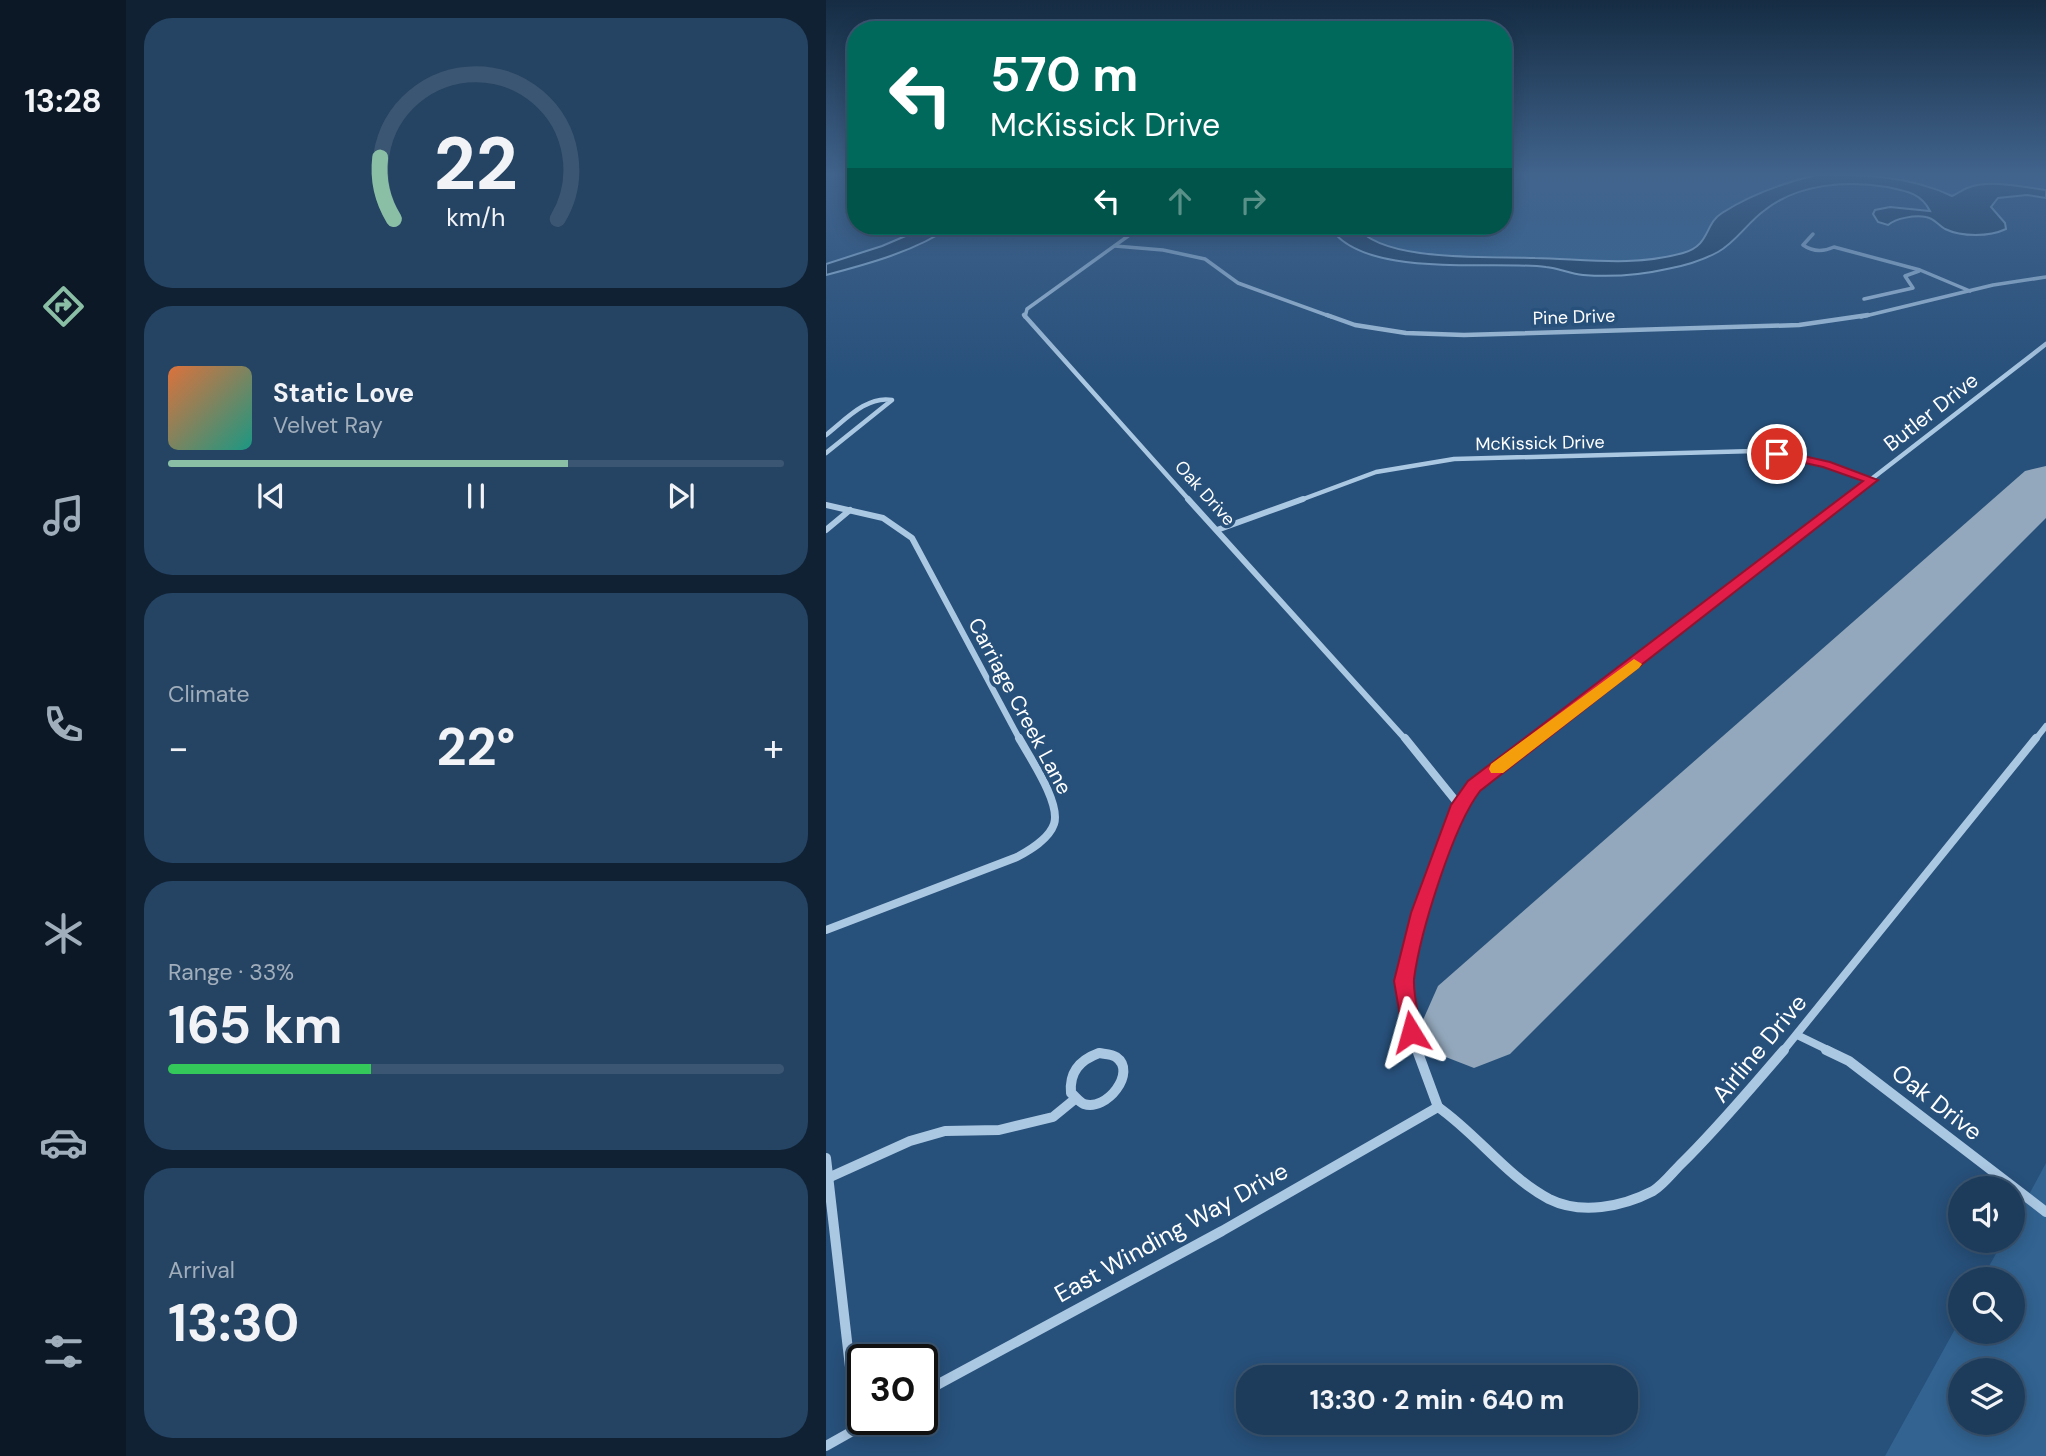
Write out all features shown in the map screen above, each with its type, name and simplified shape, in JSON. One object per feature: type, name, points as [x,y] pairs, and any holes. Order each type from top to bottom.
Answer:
[{"type":"street","name":"Oak Drive","points":[[1119,243],[1027,309],[1024,315],[1419,754],[1459,805]]},
{"type":"street","points":[[1804,243],[1808,249],[1826,250],[1834,247],[1920,270],[1970,291]]},
{"type":"street","name":"Pine Drive","points":[[1115,246],[1163,250],[1205,259],[1238,283],[1355,326],[1406,333],[1464,335],[1778,326],[1860,317],[1970,291],[2046,277]]},
{"type":"street","points":[[1864,299],[1913,288],[1905,276],[1920,270]]},
{"type":"street","name":"Butler Drive","points":[[1438,1107],[1411,1032],[1404,981],[1420,913],[1459,805],[1474,786],[2046,344]]},
{"type":"street","points":[[826,435],[873,400],[892,400],[826,453]]},
{"type":"street","name":"McKissick Drive","points":[[1216,530],[1376,472],[1454,459],[1755,451],[1800,457],[1872,480]]},
{"type":"street","name":"Carriage Creek Lane","points":[[826,506],[893,520],[912,538],[1055,805],[1054,825],[1036,846],[1017,857],[826,930]]},
{"type":"street","points":[[826,530],[850,510]]},
{"type":"street","name":"Airline Drive","points":[[1438,1107],[1464,1125],[1504,1167],[1550,1199],[1581,1209],[1615,1204],[1654,1190],[1705,1141],[1797,1035],[2046,726]]},
{"type":"street","name":"Oak Drive","points":[[1797,1035],[1849,1061],[2046,1213]]},
{"type":"street","points":[[1107,1053],[1120,1061],[1123,1068],[1120,1085],[1108,1099],[1090,1105],[1075,1099],[1071,1093],[1071,1076],[1082,1061],[1107,1053]]},
{"type":"street","points":[[828,1178],[910,1141],[945,1131],[999,1130],[1053,1116],[1075,1099]]},
{"type":"street","name":"East Winding Way Drive","points":[[938,1384],[1222,1231],[1438,1107]]},
{"type":"street","points":[[826,1158],[847,1344]]},
{"type":"street","points":[[826,1446],[847,1434]]},
{"type":"shaded area","points":[[889,243],[923,243],[826,275],[826,264]]},
{"type":"shaded area","points":[[1346,243],[1381,243],[1412,252],[1466,257],[1609,261],[1664,257],[1683,253],[1698,245],[1730,243],[1706,258],[1687,264],[1636,274],[1593,276],[1522,265],[1398,261],[1369,254]]},
{"type":"shaded area","points":[[1381,243],[1700,243],[1689,251],[1665,258],[1610,262],[1466,257],[1413,252]]},
{"type":"shaded area","points":[[2046,1163],[2046,1456],[1885,1456],[1948,1342],[1948,1344],[2025,1344],[2025,1267],[1989,1267],[1996,1253],[2025,1253],[2025,1202]]},
{"type":"runway","points":[[1474,1020],[2046,484]]},
{"type":"slow traffic","points":[[1497,769],[1634,664]]},
{"type":"route","points":[[1411,1032],[1404,981],[1420,913],[1459,805],[1474,786],[1872,480],[1826,464],[1777,454]]}]
